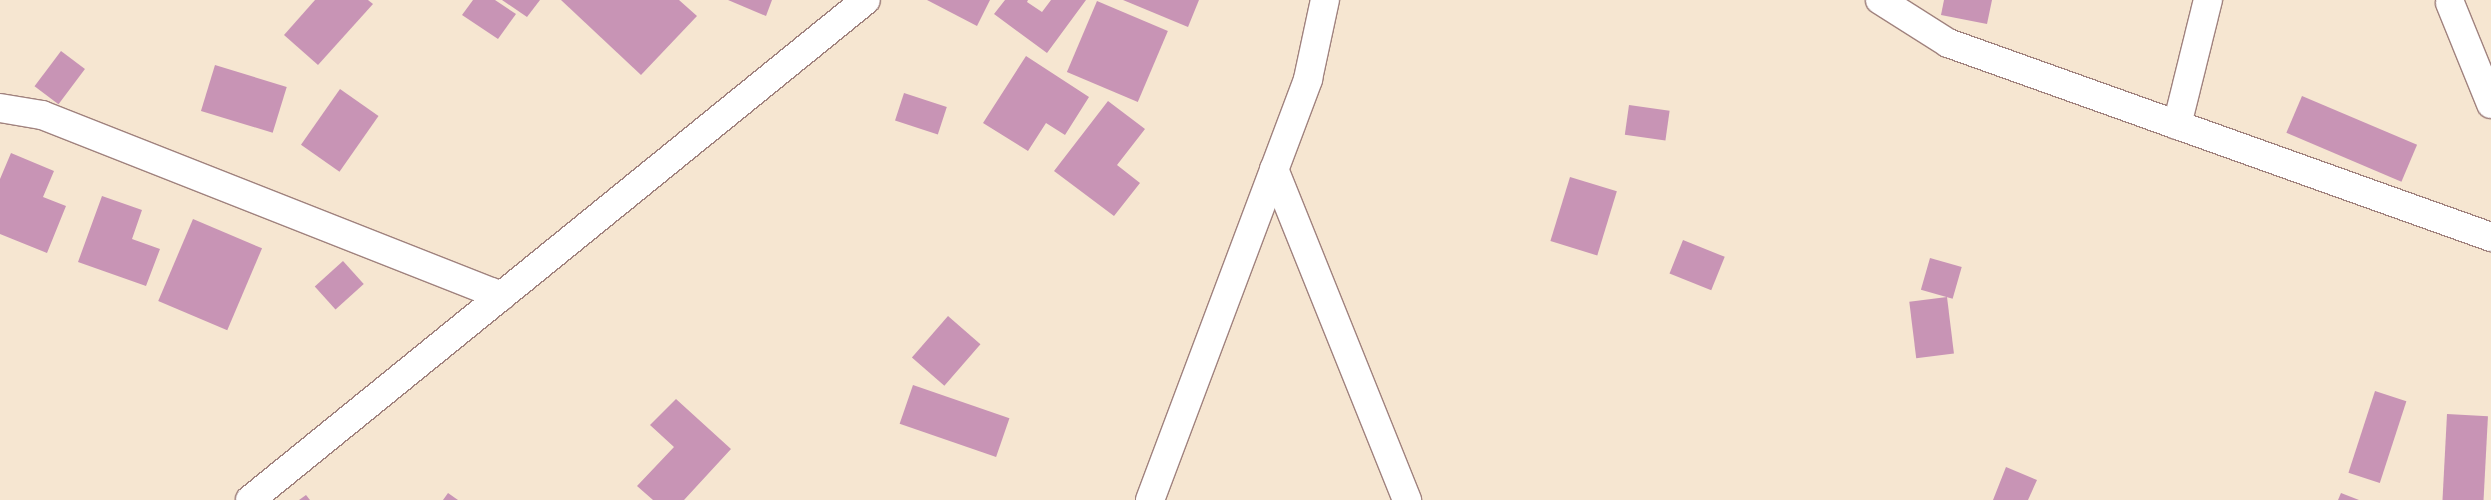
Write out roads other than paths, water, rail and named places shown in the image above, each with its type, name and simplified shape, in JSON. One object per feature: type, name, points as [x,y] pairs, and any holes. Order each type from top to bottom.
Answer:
[{"type":"street","points":[[250,500],[866,0]]},
{"type":"street","points":[[1150,500],[1308,79],[1325,0]]},
{"type":"street","points":[[1880,0],[1948,43],[2491,237]]},
{"type":"street","points":[[2176,125],[2208,0]]},
{"type":"street","points":[[2450,3],[2491,104]]},
{"type":"street","points":[[0,108],[42,115],[502,296]]},
{"type":"street","points":[[1274,169],[1407,500]]}]
